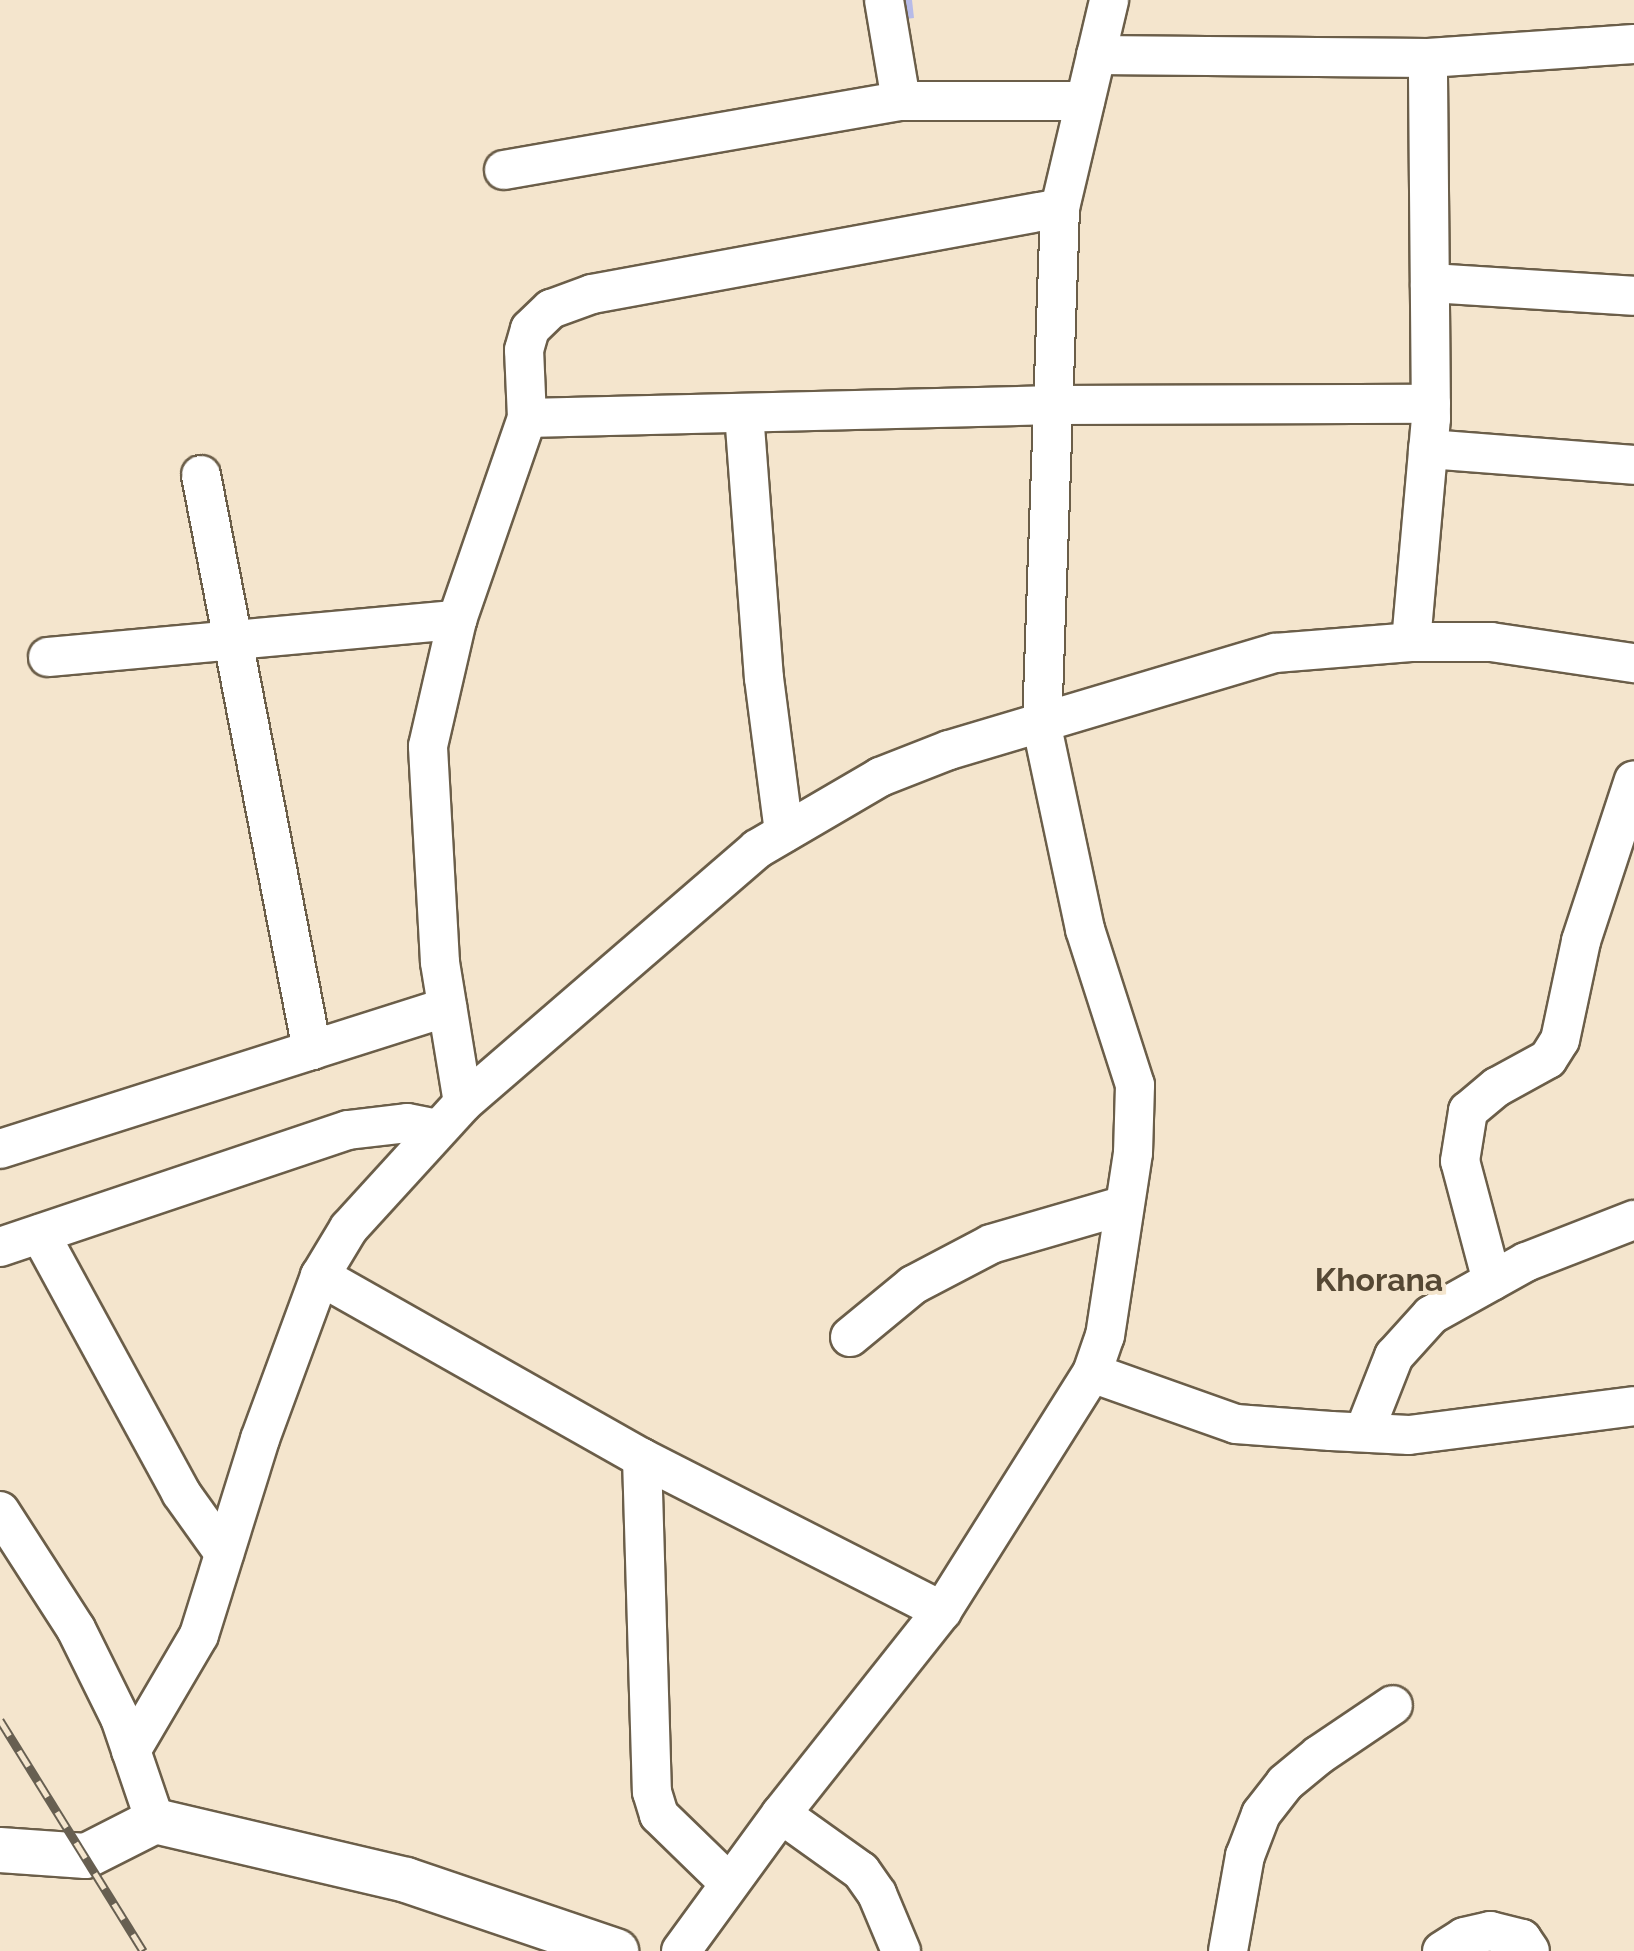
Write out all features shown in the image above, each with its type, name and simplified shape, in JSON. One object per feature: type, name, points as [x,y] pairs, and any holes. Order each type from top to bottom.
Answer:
[{"type":"street","points":[[884,0],[901,101]]},
{"type":"street","points":[[681,1951],[728,1882],[942,1611],[1092,1373],[1114,1294],[1122,1206],[1133,1153],[1135,1085],[1085,929],[1042,726],[1060,208],[1109,0]]},
{"type":"street","points":[[1096,55],[1428,58],[1634,44]]},
{"type":"street","points":[[1411,642],[1431,404],[1428,58]]},
{"type":"street","points":[[504,170],[901,101],[1085,101]]},
{"type":"street","points":[[451,1116],[447,1007],[440,962],[428,746],[457,620],[527,418],[524,350],[530,329],[551,309],[573,299],[1060,208]]},
{"type":"street","points":[[1430,283],[1634,296]]},
{"type":"street","points":[[527,418],[1055,405],[1431,404]]},
{"type":"street","points":[[744,413],[764,678],[784,833]]},
{"type":"street","points":[[1428,449],[1634,465]]},
{"type":"street","points":[[201,475],[312,1050]]},
{"type":"street","points":[[48,657],[457,620]]},
{"type":"street","points":[[131,1751],[199,1635],[224,1553],[320,1276],[349,1228],[451,1116],[757,849],[880,777],[949,750],[1042,726],[1275,653],[1411,642],[1491,642],[1634,663]]},
{"type":"street","points":[[1492,1281],[1460,1161],[1468,1111],[1497,1087],[1548,1059],[1560,1040],[1581,941],[1634,780]]},
{"type":"street","points":[[0,1149],[447,1007]]},
{"type":"street","points":[[0,1247],[348,1130],[451,1116]]},
{"type":"street","points":[[850,1337],[913,1285],[991,1244],[1122,1206]]},
{"type":"street","points":[[1364,1432],[1394,1356],[1431,1315],[1526,1262],[1634,1220]]},
{"type":"street","points":[[40,1234],[181,1493],[224,1553]]},
{"type":"street","points":[[320,1276],[642,1458],[942,1611]]},
{"type":"street","points":[[1092,1373],[1236,1424],[1409,1435],[1634,1406]]},
{"type":"street","points":[[642,1458],[652,1792],[659,1815],[728,1882]]},
{"type":"street","points":[[0,1511],[76,1629],[131,1751],[155,1821]]},
{"type":"street","points":[[1228,1951],[1245,1856],[1261,1814],[1285,1783],[1319,1755],[1393,1705]]},
{"type":"street","points":[[781,1814],[861,1871],[877,1894],[901,1951]]},
{"type":"street","points":[[0,1850],[86,1856],[155,1821],[406,1880],[616,1951]]},
{"type":"street","points":[[1442,1951],[1464,1937],[1490,1931],[1522,1939],[1530,1951]]},
{"type":"building","points":[[894,0],[912,0],[914,18],[897,20]]},
{"type":"railway","points":[[0,1720],[143,1951]]},
{"type":"district","name":"Khorana","points":[[1379,1280]]}]
